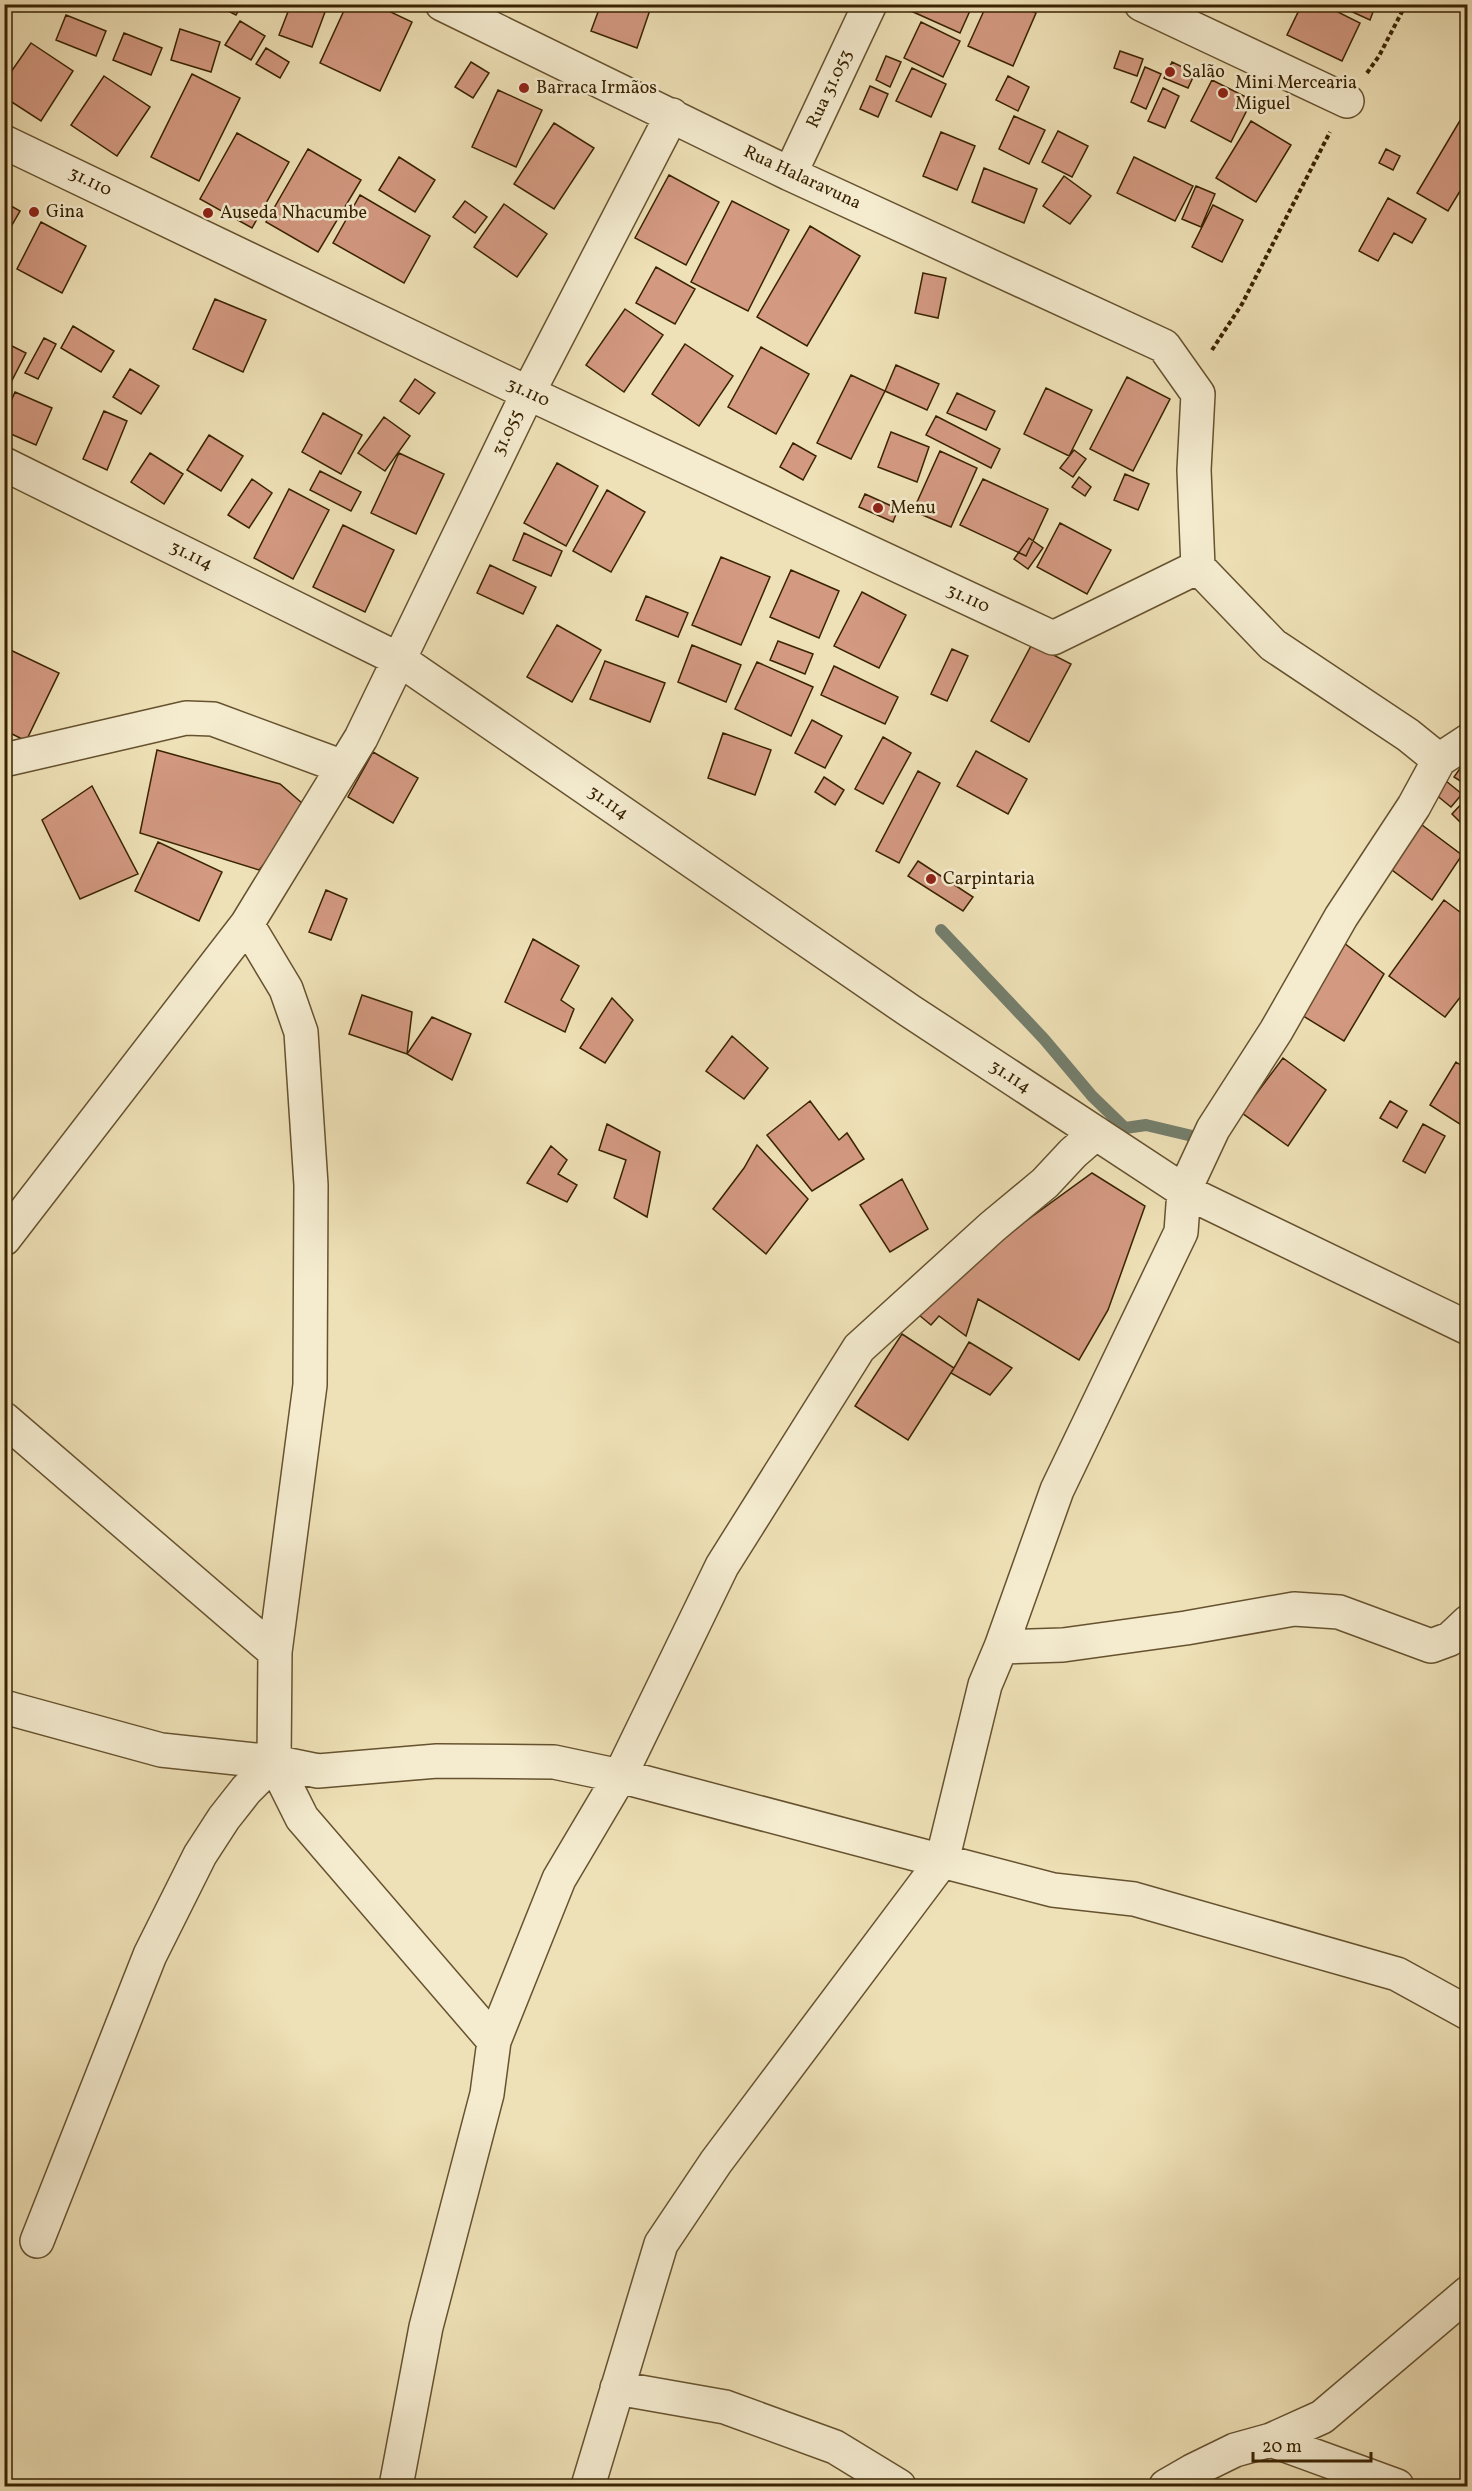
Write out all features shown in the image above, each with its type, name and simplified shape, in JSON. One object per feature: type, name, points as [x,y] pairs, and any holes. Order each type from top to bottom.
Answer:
[{"type":"street","name":"Rua Halaravuna","points":[[442,4],[790,174],[1164,346],[1191,383]]},
{"type":"street","name":"Rua 31.053","points":[[790,174],[870,4]]},
{"type":"street","points":[[1141,4],[1347,101]]},
{"type":"street","name":"31.055","points":[[4,1239],[248,924],[361,738],[528,393],[672,115]]},
{"type":"street","name":"31.110","points":[[4,141],[528,393],[1053,639],[1198,567]]},
{"type":"street","points":[[1191,383],[1198,393],[1194,470],[1198,567],[1273,645],[1408,735],[1439,760]]},
{"type":"street","name":"31.114","points":[[4,464],[400,660],[910,1011],[1184,1191],[1467,1328]]},
{"type":"street","points":[[4,760],[186,718],[213,719],[343,767]]},
{"type":"street","points":[[588,2487],[661,2244],[716,2162],[942,1861],[985,1685],[1002,1647],[1056,1490],[1181,1232],[1184,1191],[1212,1129],[1276,1031],[1341,917],[1414,806],[1439,760],[1467,741]]},
{"type":"street","points":[[248,924],[286,989],[301,1032],[311,1185],[310,1385],[275,1652],[274,1762],[302,1818],[494,2041]]},
{"type":"street","points":[[396,2487],[426,2327],[487,2094],[494,2041],[559,1879],[620,1776],[722,1566],[860,1348],[992,1227],[1045,1183],[1073,1153],[1096,1133]]},
{"type":"street","points":[[4,1419],[275,1652]]},
{"type":"street","points":[[1002,1647],[1063,1646],[1294,1609],[1339,1612],[1431,1646],[1450,1639],[1467,1622]]},
{"type":"street","points":[[4,1707],[161,1750],[274,1762],[318,1771],[437,1761],[554,1762],[620,1776],[1053,1890],[1134,1899],[1397,1974],[1467,2013]]},
{"type":"street","points":[[37,2241],[150,1955],[201,1855],[224,1818],[246,1790],[274,1762]]},
{"type":"street","points":[[1166,2487],[1192,2470],[1235,2450],[1271,2440],[1322,2417],[1467,2293]]},
{"type":"street","points":[[617,2388],[725,2407],[835,2447],[899,2487]]},
{"type":"street","points":[[1271,2440],[1397,2487]]},
{"type":"path","points":[[1191,383],[1242,304],[1347,101],[1379,56],[1406,4]]},
{"type":"building","points":[[214,4],[242,4],[236,15]]},
{"type":"building","points":[[291,4],[328,4],[312,47],[279,35]]},
{"type":"building","points":[[347,4],[374,4],[412,22],[380,91],[320,63]]},
{"type":"building","points":[[601,4],[652,4],[637,48],[591,31]]},
{"type":"building","points":[[914,4],[973,4],[960,33],[911,11]]},
{"type":"building","points":[[987,4],[1017,4],[1036,13],[1013,66],[968,46]]},
{"type":"building","points":[[1302,4],[1322,4],[1360,23],[1342,61],[1287,35]]},
{"type":"building","points":[[1335,4],[1376,4],[1370,20]]},
{"type":"building","points":[[1450,4],[1468,4],[1468,15]]},
{"type":"building","points":[[66,15],[106,31],[96,56],[56,40]]},
{"type":"building","points":[[240,21],[265,36],[251,60],[225,45]]},
{"type":"building","points":[[921,22],[960,41],[943,77],[904,58]]},
{"type":"building","points":[[180,29],[220,42],[211,72],[171,60]]},
{"type":"building","points":[[124,33],[162,48],[151,75],[113,60]]},
{"type":"building","points":[[31,43],[73,71],[41,121],[4,97],[4,82]]},
{"type":"building","points":[[266,48],[289,62],[280,78],[256,64]]},
{"type":"building","points":[[1120,51],[1143,59],[1137,76],[1114,68]]},
{"type":"building","points":[[886,56],[901,62],[890,87],[876,80]]},
{"type":"building","points":[[471,62],[489,73],[473,98],[455,87]]},
{"type":"building","points":[[1172,62],[1195,73],[1188,88],[1164,78]]},
{"type":"building","points":[[1145,67],[1161,74],[1146,109],[1131,102]]},
{"type":"building","points":[[912,68],[946,84],[931,117],[896,101]]},
{"type":"building","points":[[192,74],[240,98],[199,181],[151,157]]},
{"type":"building","points":[[104,76],[150,107],[117,156],[71,125]]},
{"type":"building","points":[[1008,76],[1029,87],[1018,111],[996,100]]},
{"type":"building","points":[[1212,80],[1252,100],[1231,142],[1191,121]]},
{"type":"building","points":[[870,86],[888,94],[878,117],[860,109]]},
{"type":"building","points":[[1163,88],[1179,96],[1165,128],[1148,121]]},
{"type":"building","points":[[498,90],[542,110],[516,167],[472,147]]},
{"type":"building","points":[[1468,107],[1468,178],[1448,211],[1417,193]]},
{"type":"building","points":[[1014,116],[1045,130],[1029,164],[999,149]]},
{"type":"building","points":[[1251,121],[1291,145],[1256,202],[1216,178]]},
{"type":"building","points":[[554,123],[594,148],[554,209],[514,184]]},
{"type":"building","points":[[1058,131],[1088,146],[1072,177],[1042,162]]},
{"type":"building","points":[[941,132],[975,146],[957,190],[923,176]]},
{"type":"building","points":[[237,133],[289,162],[252,228],[200,199]]},
{"type":"building","points":[[308,149],[361,180],[318,252],[266,222]]},
{"type":"building","points":[[1386,149],[1400,156],[1393,170],[1379,163]]},
{"type":"building","points":[[399,157],[435,180],[415,212],[379,190]]},
{"type":"building","points":[[1134,157],[1193,186],[1175,221],[1117,193]]},
{"type":"building","points":[[984,168],[1037,189],[1024,223],[972,202]]},
{"type":"building","points":[[669,175],[719,202],[686,265],[635,238]]},
{"type":"building","points":[[1064,176],[1091,196],[1070,224],[1043,206]]},
{"type":"building","points":[[1196,186],[1215,194],[1201,227],[1182,219]]},
{"type":"building","points":[[360,195],[430,236],[404,283],[333,243]]},
{"type":"building","points":[[1388,198],[1426,219],[1412,243],[1394,233],[1378,261],[1359,251]]},
{"type":"building","points":[[465,201],[487,217],[475,233],[453,217]]},
{"type":"building","points":[[732,201],[789,230],[748,311],[691,282]]},
{"type":"building","points":[[4,202],[20,211],[4,239]]},
{"type":"building","points":[[504,204],[547,234],[517,277],[474,247]]},
{"type":"building","points":[[1213,205],[1243,220],[1222,262],[1192,247]]},
{"type":"building","points":[[41,222],[86,246],[62,293],[17,269]]},
{"type":"building","points":[[810,226],[860,256],[807,346],[757,317]]},
{"type":"building","points":[[656,267],[695,289],[675,324],[636,303]]},
{"type":"building","points":[[923,273],[946,278],[938,318],[915,313]]},
{"type":"building","points":[[215,299],[266,320],[243,372],[193,349]]},
{"type":"building","points":[[625,309],[663,335],[624,392],[586,365]]},
{"type":"building","points":[[73,326],[114,351],[101,372],[61,348]]},
{"type":"building","points":[[44,338],[56,344],[38,379],[25,373]]},
{"type":"building","points":[[4,342],[26,353],[4,396]]},
{"type":"building","points":[[685,344],[733,376],[699,426],[652,394]]},
{"type":"building","points":[[761,347],[809,374],[776,434],[728,407]]},
{"type":"building","points":[[896,365],[939,384],[927,410],[885,391]]},
{"type":"building","points":[[130,369],[159,386],[141,414],[113,397]]},
{"type":"building","points":[[851,375],[885,391],[851,459],[817,443]]},
{"type":"building","points":[[1127,377],[1170,399],[1133,471],[1090,449]]},
{"type":"building","points":[[415,379],[435,393],[419,414],[400,401]]},
{"type":"building","points":[[1046,388],[1092,410],[1069,456],[1024,434]]},
{"type":"building","points":[[15,392],[52,408],[36,445],[4,431],[4,417]]},
{"type":"building","points":[[957,393],[995,411],[986,430],[947,413]]},
{"type":"building","points":[[104,411],[127,421],[107,470],[83,459]]},
{"type":"building","points":[[323,413],[362,435],[341,474],[302,452]]},
{"type":"building","points":[[936,416],[1000,449],[991,468],[926,435]]},
{"type":"building","points":[[384,417],[410,436],[385,471],[358,453]]},
{"type":"building","points":[[891,432],[929,447],[917,482],[878,467]]},
{"type":"building","points":[[209,435],[243,456],[221,491],[187,470]]},
{"type":"building","points":[[793,443],[816,456],[803,480],[780,467]]},
{"type":"building","points":[[1074,450],[1086,459],[1073,477],[1060,468]]},
{"type":"building","points":[[940,451],[977,468],[951,527],[913,511]]},
{"type":"building","points":[[150,453],[183,474],[164,504],[131,482]]},
{"type":"building","points":[[399,453],[444,474],[416,534],[371,513]]},
{"type":"building","points":[[557,463],[598,486],[566,546],[524,523]]},
{"type":"building","points":[[320,471],[361,492],[351,511],[310,490]]},
{"type":"building","points":[[1125,474],[1149,484],[1138,510],[1114,500]]},
{"type":"building","points":[[1079,477],[1091,487],[1085,496],[1072,487]]},
{"type":"building","points":[[252,479],[272,493],[249,528],[228,515]]},
{"type":"building","points":[[983,479],[1048,509],[1026,556],[960,525]]},
{"type":"building","points":[[289,489],[329,510],[293,579],[254,558]]},
{"type":"building","points":[[607,490],[645,512],[611,572],[573,551]]},
{"type":"building","name":"Menu","points":[[865,494],[898,509],[893,522],[859,507]]},
{"type":"building","points":[[1060,523],[1111,550],[1087,594],[1037,567]]},
{"type":"building","points":[[343,525],[394,550],[365,612],[313,587]]},
{"type":"building","points":[[524,533],[562,551],[551,576],[513,560]]},
{"type":"building","points":[[1029,538],[1043,548],[1028,569],[1014,559]]},
{"type":"building","points":[[721,557],[770,577],[741,645],[692,625]]},
{"type":"building","points":[[490,565],[536,587],[523,614],[477,593]]},
{"type":"building","points":[[791,570],[839,591],[819,638],[770,617]]},
{"type":"building","points":[[862,592],[906,615],[879,668],[834,646]]},
{"type":"building","points":[[646,596],[688,613],[678,637],[636,620]]},
{"type":"building","points":[[557,625],[601,650],[572,702],[527,677]]},
{"type":"building","points":[[778,641],[813,654],[805,674],[770,660]]},
{"type":"building","points":[[1032,644],[1071,664],[1029,742],[991,721]]},
{"type":"building","points":[[692,645],[741,665],[726,702],[678,682]]},
{"type":"building","points":[[4,647],[59,673],[26,741],[4,730]]},
{"type":"building","points":[[952,649],[968,656],[947,701],[931,694]]},
{"type":"building","points":[[605,661],[665,683],[650,722],[590,699]]},
{"type":"building","points":[[757,662],[813,687],[791,736],[735,709]]},
{"type":"building","points":[[834,666],[898,697],[885,724],[821,695]]},
{"type":"building","points":[[812,720],[842,736],[825,768],[795,753]]},
{"type":"building","points":[[723,733],[771,750],[755,795],[708,778]]},
{"type":"building","points":[[883,737],[911,753],[883,804],[855,789]]},
{"type":"building","points":[[157,750],[280,784],[310,810],[259,870],[140,833]]},
{"type":"building","points":[[976,751],[1027,779],[1008,814],[957,786]]},
{"type":"building","points":[[373,752],[418,778],[393,823],[348,797]]},
{"type":"building","points":[[1466,760],[1468,761],[1468,786],[1454,777]]},
{"type":"building","points":[[918,771],[940,783],[899,863],[876,851]]},
{"type":"building","points":[[824,777],[844,790],[835,805],[815,792]]},
{"type":"building","points":[[1446,781],[1462,794],[1451,807],[1435,794]]},
{"type":"building","points":[[92,786],[138,874],[80,899],[42,820]]},
{"type":"building","points":[[1466,799],[1468,818],[1462,824],[1452,814]]},
{"type":"building","points":[[1414,819],[1462,855],[1432,900],[1384,864]]},
{"type":"building","points":[[158,842],[222,872],[199,921],[135,891]]},
{"type":"building","points":[[918,861],[973,897],[963,911],[908,876]]},
{"type":"building","points":[[326,890],[347,899],[331,940],[309,932]]},
{"type":"building","points":[[1444,900],[1468,918],[1468,987],[1445,1017],[1389,976]]},
{"type":"building","points":[[1335,936],[1384,974],[1344,1041],[1295,1011]]},
{"type":"building","points":[[533,939],[579,966],[561,1000],[574,1009],[565,1032],[505,1002]]},
{"type":"building","points":[[362,995],[412,1012],[407,1054],[349,1034]]},
{"type":"building","points":[[612,998],[633,1020],[605,1063],[580,1048]]},
{"type":"building","points":[[432,1017],[471,1034],[452,1080],[407,1054]]},
{"type":"building","points":[[732,1036],[768,1068],[744,1099],[706,1071]]},
{"type":"building","points":[[1283,1058],[1326,1090],[1288,1146],[1242,1113]]},
{"type":"building","points":[[1456,1062],[1468,1070],[1466,1128],[1430,1105]]},
{"type":"building","points":[[810,1101],[839,1140],[847,1133],[864,1159],[812,1191],[767,1135]]},
{"type":"building","points":[[1390,1101],[1407,1111],[1397,1128],[1380,1118]]},
{"type":"building","points":[[607,1124],[660,1152],[647,1217],[614,1198],[626,1160],[599,1150]]},
{"type":"building","points":[[1423,1124],[1445,1136],[1425,1173],[1403,1161]]},
{"type":"building","points":[[757,1145],[808,1199],[766,1254],[713,1209],[744,1168]]},
{"type":"building","points":[[551,1146],[567,1160],[558,1174],[577,1185],[567,1202],[527,1183]]},
{"type":"building","points":[[1092,1173],[1145,1206],[1108,1310],[1079,1360],[978,1299],[966,1336],[939,1316],[931,1325],[919,1315],[957,1271]]},
{"type":"building","points":[[902,1179],[928,1229],[890,1252],[860,1205]]},
{"type":"building","points":[[902,1334],[954,1368],[908,1440],[855,1406]]},
{"type":"building","points":[[969,1342],[1012,1368],[990,1395],[951,1373]]},
{"type":"waterway","points":[[941,930],[1044,1039],[1092,1096],[1125,1128],[1146,1125],[1205,1139]]},
{"type":"place","name":"Salão","points":[[1170,72]]},
{"type":"place","name":"Barraca Irmãos","points":[[524,88]]},
{"type":"place","name":"Mini Mercearia Miguel","points":[[1223,93]]},
{"type":"place","name":"Gina","points":[[34,212]]},
{"type":"place","name":"Auseda Nhacumbe","points":[[208,213]]},
{"type":"place","name":"Menu","points":[[878,508]]},
{"type":"place","name":"Carpintaria","points":[[931,879]]}]
